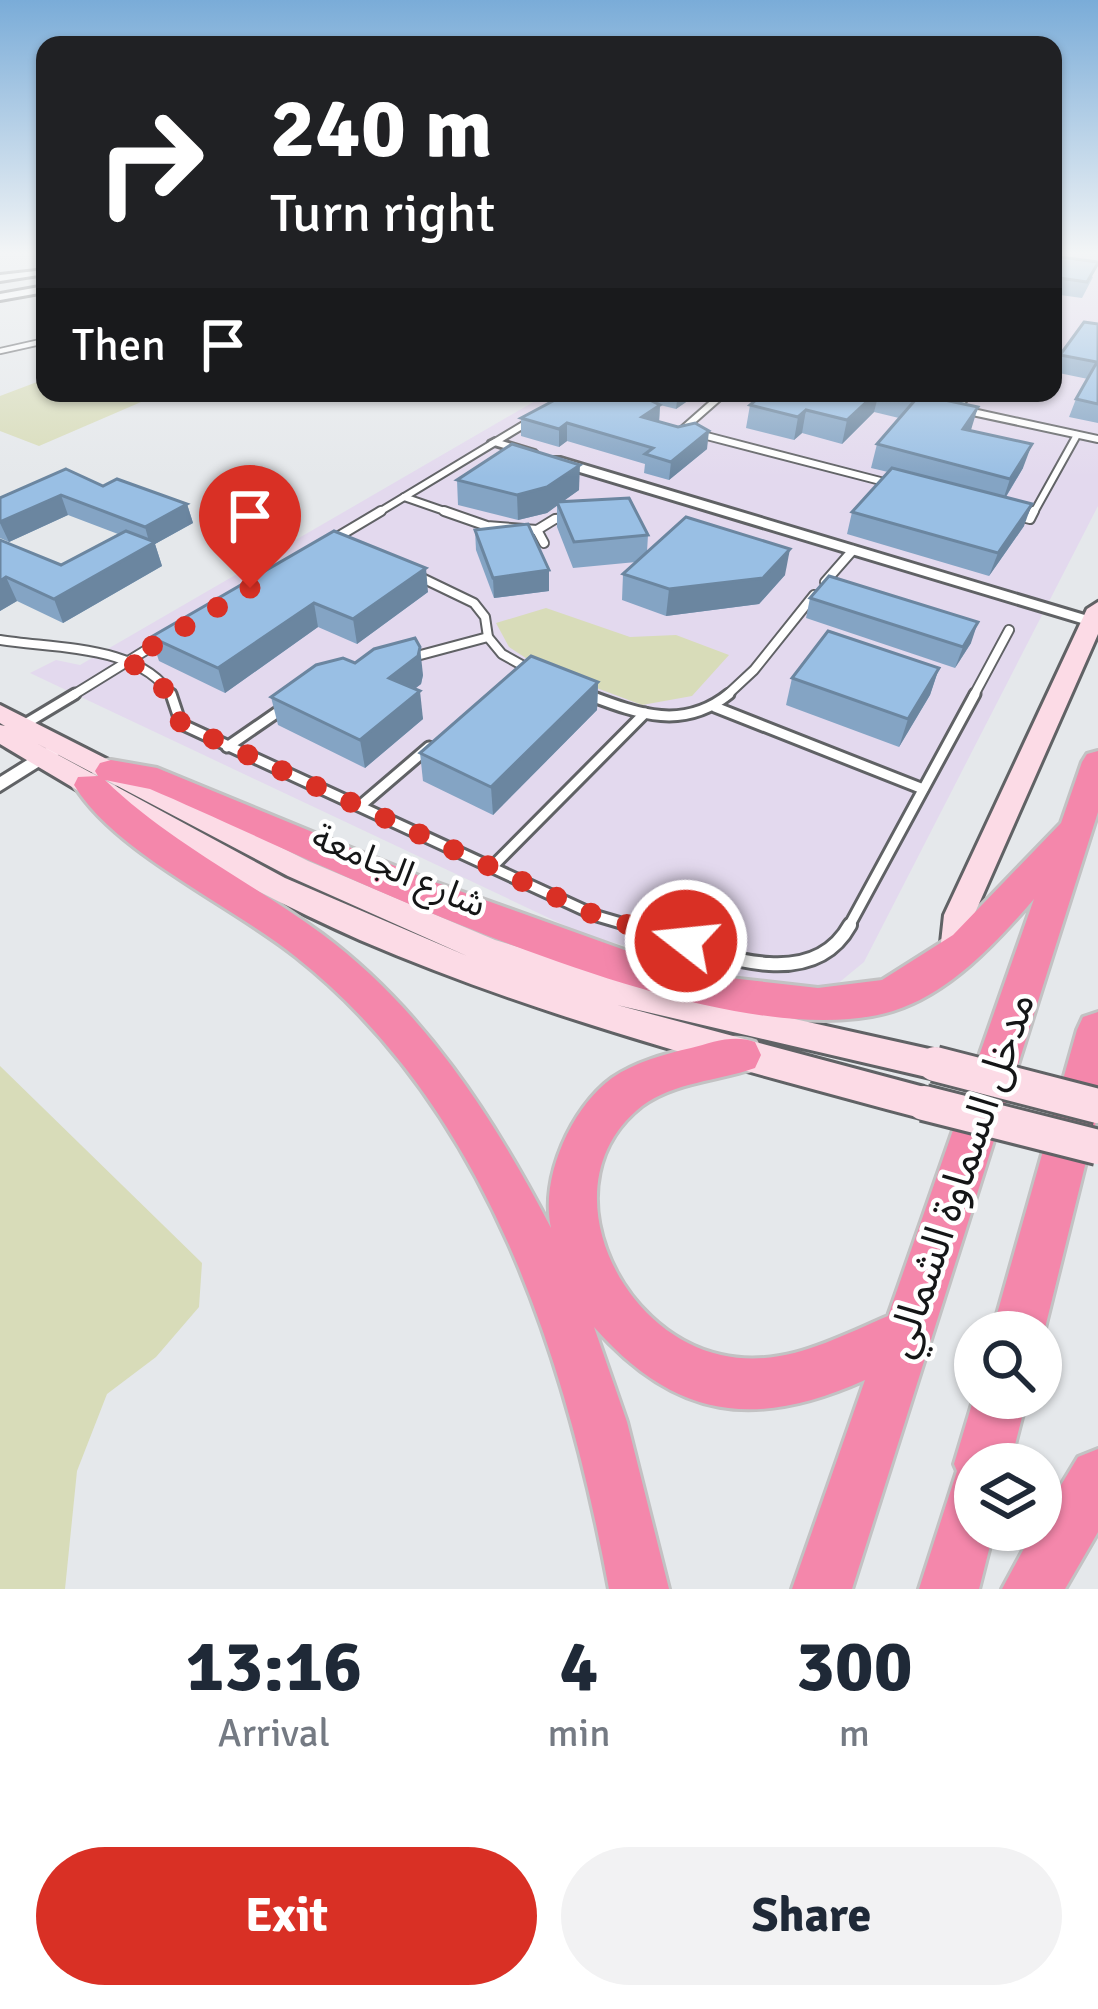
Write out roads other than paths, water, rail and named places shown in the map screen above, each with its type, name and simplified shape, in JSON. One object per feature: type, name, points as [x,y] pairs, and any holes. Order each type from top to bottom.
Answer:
[{"type":"highway","name":"مدخل السماوة الشمالي","points":[[822,1589],[1098,762]]},
{"type":"highway","points":[[101,778],[157,779],[422,891],[596,956],[754,998],[818,1007],[867,1001],[928,975],[1076,828]]},
{"type":"highway","points":[[101,778],[152,845],[300,938],[368,996],[419,1052],[504,1189],[560,1309],[606,1447],[632,1576]]},
{"type":"highway","points":[[1024,1311],[1098,1030]]},
{"type":"highway","points":[[740,1055],[636,1086],[592,1132],[576,1173],[574,1223],[585,1267],[600,1296],[616,1319],[664,1358],[710,1380],[739,1384],[769,1385],[802,1378],[907,1334]]},
{"type":"highway","points":[[1032,1589],[1098,1477]]},
{"type":"highway","points":[[949,1589],[959,1551]]},
{"type":"main road","points":[[956,952],[959,915],[1096,619]]},
{"type":"main road","points":[[7,727],[101,778],[202,848],[369,929],[522,988],[740,1055],[1098,1147]]},
{"type":"main road","name":"شارع الجامعة","points":[[101,778],[286,866],[485,950],[644,1000],[935,1064],[1098,1106]]},
{"type":"street","points":[[495,442],[1096,619]]},
{"type":"street","points":[[0,785],[51,751]]},
{"type":"lane","points":[[0,351],[36,343]]},
{"type":"lane","points":[[713,402],[679,429],[898,485]]},
{"type":"lane","points":[[962,402],[957,408],[1098,439]]},
{"type":"lane","points":[[353,549],[332,540],[545,412]]},
{"type":"lane","points":[[1008,514],[1030,519],[1077,435]]},
{"type":"lane","points":[[404,497],[487,526],[537,530],[555,519],[579,517]]},
{"type":"lane","points":[[537,530],[544,543]]},
{"type":"lane","points":[[570,688],[645,713],[675,719],[703,715],[853,550]]},
{"type":"lane","points":[[418,577],[474,603],[485,617],[488,637],[502,654],[540,674]]},
{"type":"lane","points":[[0,640],[127,661],[156,676],[170,691],[181,724],[227,748],[597,916],[775,967],[806,965],[838,946],[1009,631]]},
{"type":"lane","points":[[7,727],[168,637]]},
{"type":"lane","points":[[397,662],[488,637]]},
{"type":"lane","points":[[509,680],[525,667]]},
{"type":"lane","points":[[227,748],[295,699]]},
{"type":"lane","points":[[715,707],[923,790]]},
{"type":"lane","points":[[492,867],[645,713]]},
{"type":"lane","points":[[360,806],[445,734]]}]
